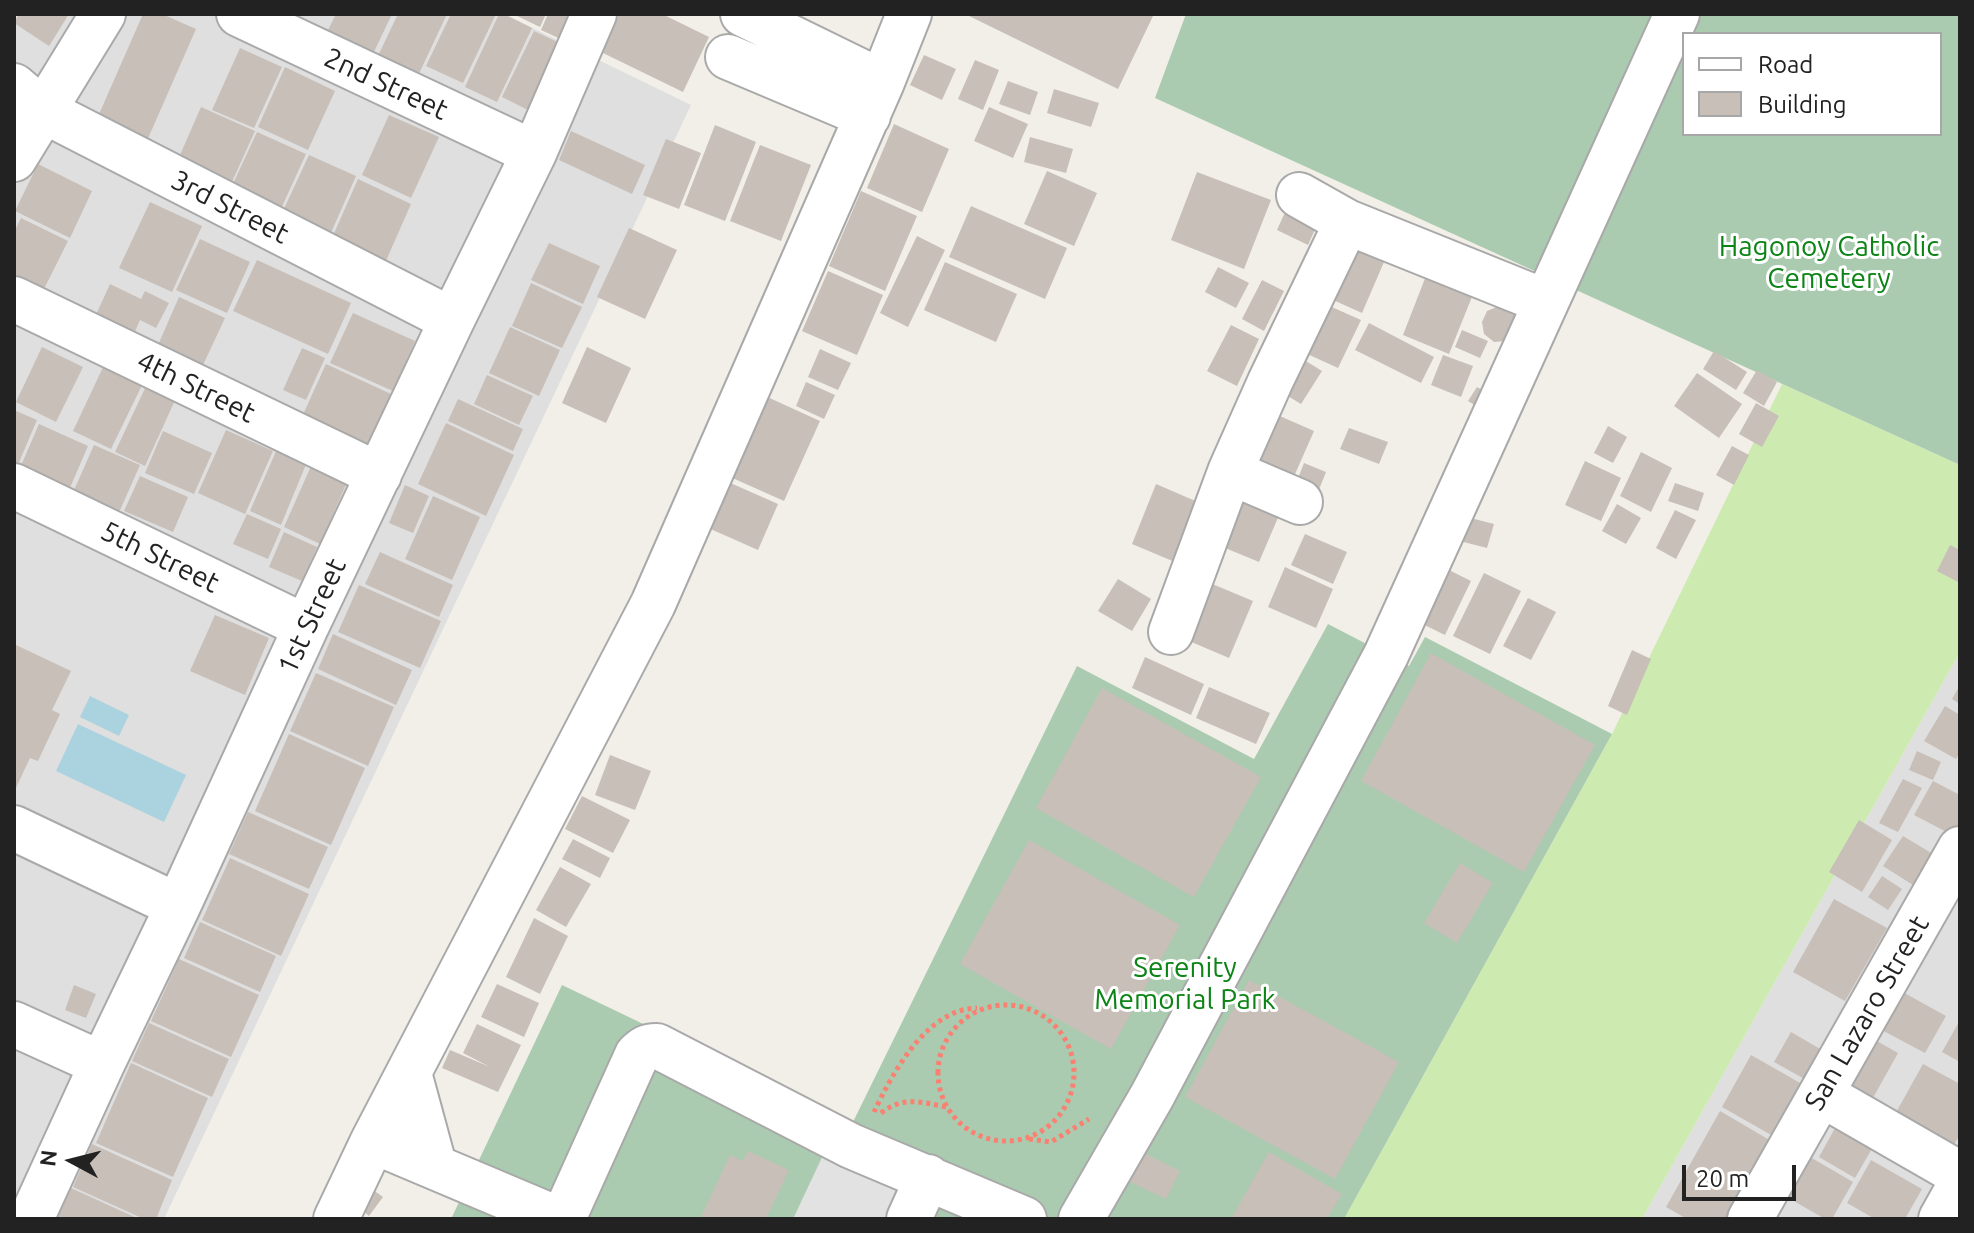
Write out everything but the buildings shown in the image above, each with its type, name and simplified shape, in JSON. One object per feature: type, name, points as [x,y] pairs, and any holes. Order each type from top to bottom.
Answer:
[{"type":"street","points":[[14,159],[28,98],[103,14]]},
{"type":"street","name":"2nd Street","points":[[239,14],[534,153]]},
{"type":"street","name":"1st Street","points":[[31,1219],[306,627],[534,153],[594,14]]},
{"type":"street","points":[[743,14],[875,99]]},
{"type":"street","points":[[336,1219],[373,1141],[653,604],[875,99],[909,14]]},
{"type":"street","points":[[1081,1219],[1152,1096],[1386,655],[1677,14]]},
{"type":"street","points":[[728,57],[875,99]]},
{"type":"street","name":"3rd Street","points":[[28,98],[452,320]]},
{"type":"street","points":[[1299,195],[1347,222],[1546,302]]},
{"type":"street","points":[[1171,632],[1230,472],[1347,222]]},
{"type":"street","name":"4th Street","points":[[14,299],[379,475]]},
{"type":"street","points":[[1230,472],[1300,502]]},
{"type":"street","name":"5th Street","points":[[14,486],[306,627]]},
{"type":"street","points":[[14,828],[178,906]]},
{"type":"street","name":"San Lazaro Street","points":[[1750,1219],[1960,849]]},
{"type":"street","points":[[14,1024],[102,1064]]},
{"type":"street","points":[[373,1141],[561,1219],[637,1055],[643,1049],[657,1046],[851,1146],[1024,1219]]},
{"type":"street","points":[[409,1073],[434,1165]]},
{"type":"street","points":[[1821,1094],[1960,1174]]},
{"type":"street","points":[[909,1219],[928,1177]]},
{"type":"street","points":[[1941,1219],[1960,1185]]},
{"type":"path","points":[[947,1107],[917,1101],[891,1105],[870,1121],[904,1056],[933,1026],[963,1009],[1001,1003],[1022,1005],[1041,1013],[1057,1026],[1069,1045],[1074,1065],[1070,1098],[1051,1125],[1018,1141],[998,1141],[979,1136],[962,1126],[940,1093],[937,1073],[940,1053],[949,1035],[963,1019],[981,1008]]},
{"type":"path","points":[[1025,1138],[1051,1142],[1099,1110]]},
{"type":"shaded area","points":[[14,14],[504,14],[691,105],[164,1219],[14,1219]]},
{"type":"shaded area","points":[[1960,652],[1960,1219],[1642,1219]]},
{"type":"shaded area","points":[[824,1153],[901,1189],[887,1219],[793,1219]]},
{"type":"green space","name":"Hagonoy Catholic Cemetery","points":[[1186,14],[1960,14],[1960,465],[1155,98]]},
{"type":"green space","points":[[1782,384],[1960,465],[1960,652],[1642,1219],[1344,1219],[1612,734]]},
{"type":"green space","name":"Serenity Memorial Park","points":[[1328,624],[1409,666],[1425,637],[1612,734],[1344,1219],[451,1219],[562,985],[852,1124],[1077,666],[1254,759]]},
{"type":"water","points":[[90,696],[129,715],[119,736],[80,717]]},
{"type":"water","points":[[78,724],[186,775],[164,822],[56,771]]}]
